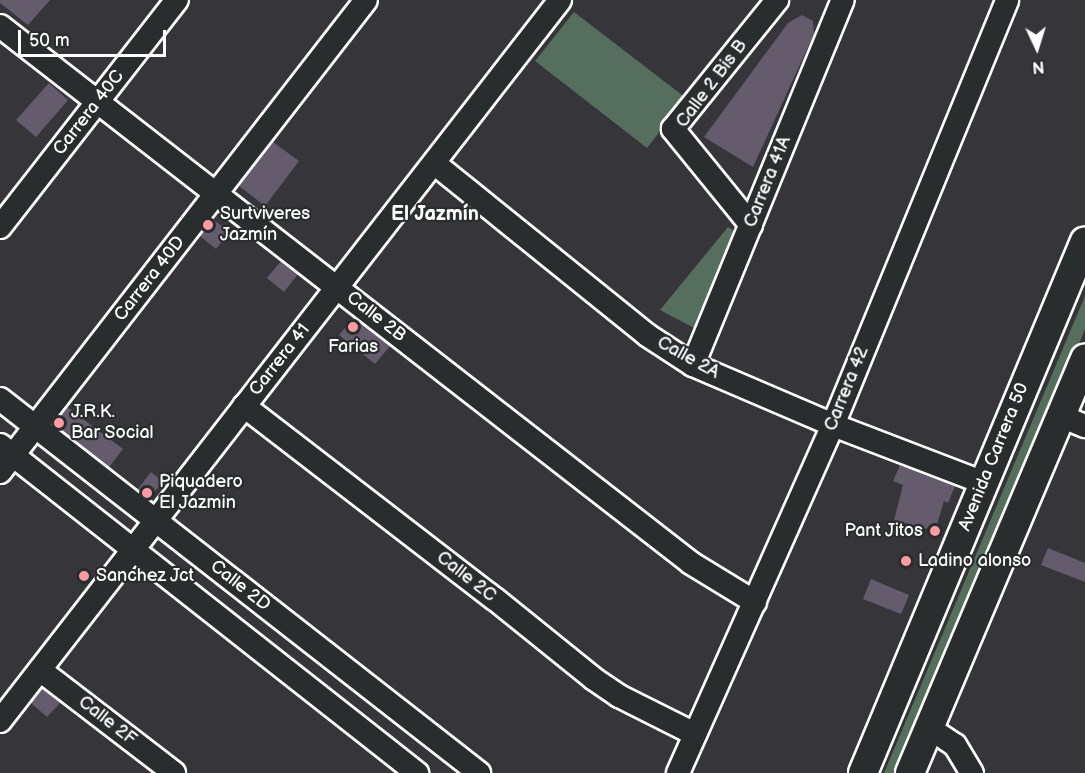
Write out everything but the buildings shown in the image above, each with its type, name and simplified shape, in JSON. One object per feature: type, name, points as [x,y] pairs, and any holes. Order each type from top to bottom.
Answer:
[{"type":"main road","name":"Avenida Carrera 50","points":[[863,773],[1085,241]]},
{"type":"main road","points":[[910,773],[928,727],[1073,421],[1085,358]]},
{"type":"street","name":"Carrera 40C","points":[[0,226],[177,0]]},
{"type":"street","name":"Carrera 40D","points":[[4,458],[35,427],[366,0]]},
{"type":"street","name":"Carrera 41","points":[[0,721],[560,0]]},
{"type":"street","name":"Calle 2 Bis B","points":[[751,225],[673,129],[777,0]]},
{"type":"street","name":"Carrera 42","points":[[678,773],[833,425],[1007,0]]},
{"type":"street","name":"Carrera 41A","points":[[693,364],[751,225],[834,4]]},
{"type":"street","name":"Calle 2B","points":[[0,26],[338,286],[691,563],[755,602]]},
{"type":"street","name":"Calle 2A","points":[[434,163],[647,335],[693,364],[833,425],[984,483]]},
{"type":"street","name":"Calle 2D","points":[[0,399],[479,773]]},
{"type":"street","name":"Calle 2C","points":[[244,406],[495,599],[594,679],[619,696],[695,734]]},
{"type":"street","name":"Calle 2D","points":[[4,458],[133,550],[417,773]]},
{"type":"street","name":"Calle 2F","points":[[40,670],[174,773]]},
{"type":"street","points":[[928,727],[955,745],[972,773]]},
{"type":"green space","points":[[574,12],[686,98],[647,148],[535,61]]},
{"type":"green space","points":[[728,227],[738,234],[696,329],[660,310]]},
{"type":"green space","points":[[1085,296],[1085,329],[1052,412],[899,773],[884,773]]},
{"type":"place","name":"Surtviveres Jazmín","points":[[208,225]]},
{"type":"place","name":"Farias","points":[[353,327]]},
{"type":"place","name":"J.R.K. Bar Social","points":[[59,423]]},
{"type":"place","name":"Piquadero El Jazmin","points":[[147,493]]},
{"type":"place","name":"Pant Jitos","points":[[935,531]]},
{"type":"place","name":"Ladino alonso","points":[[906,561]]},
{"type":"place","name":"Sanchez Jct","points":[[84,576]]},
{"type":"district","name":"El Jazmín","points":[[435,214]]}]
